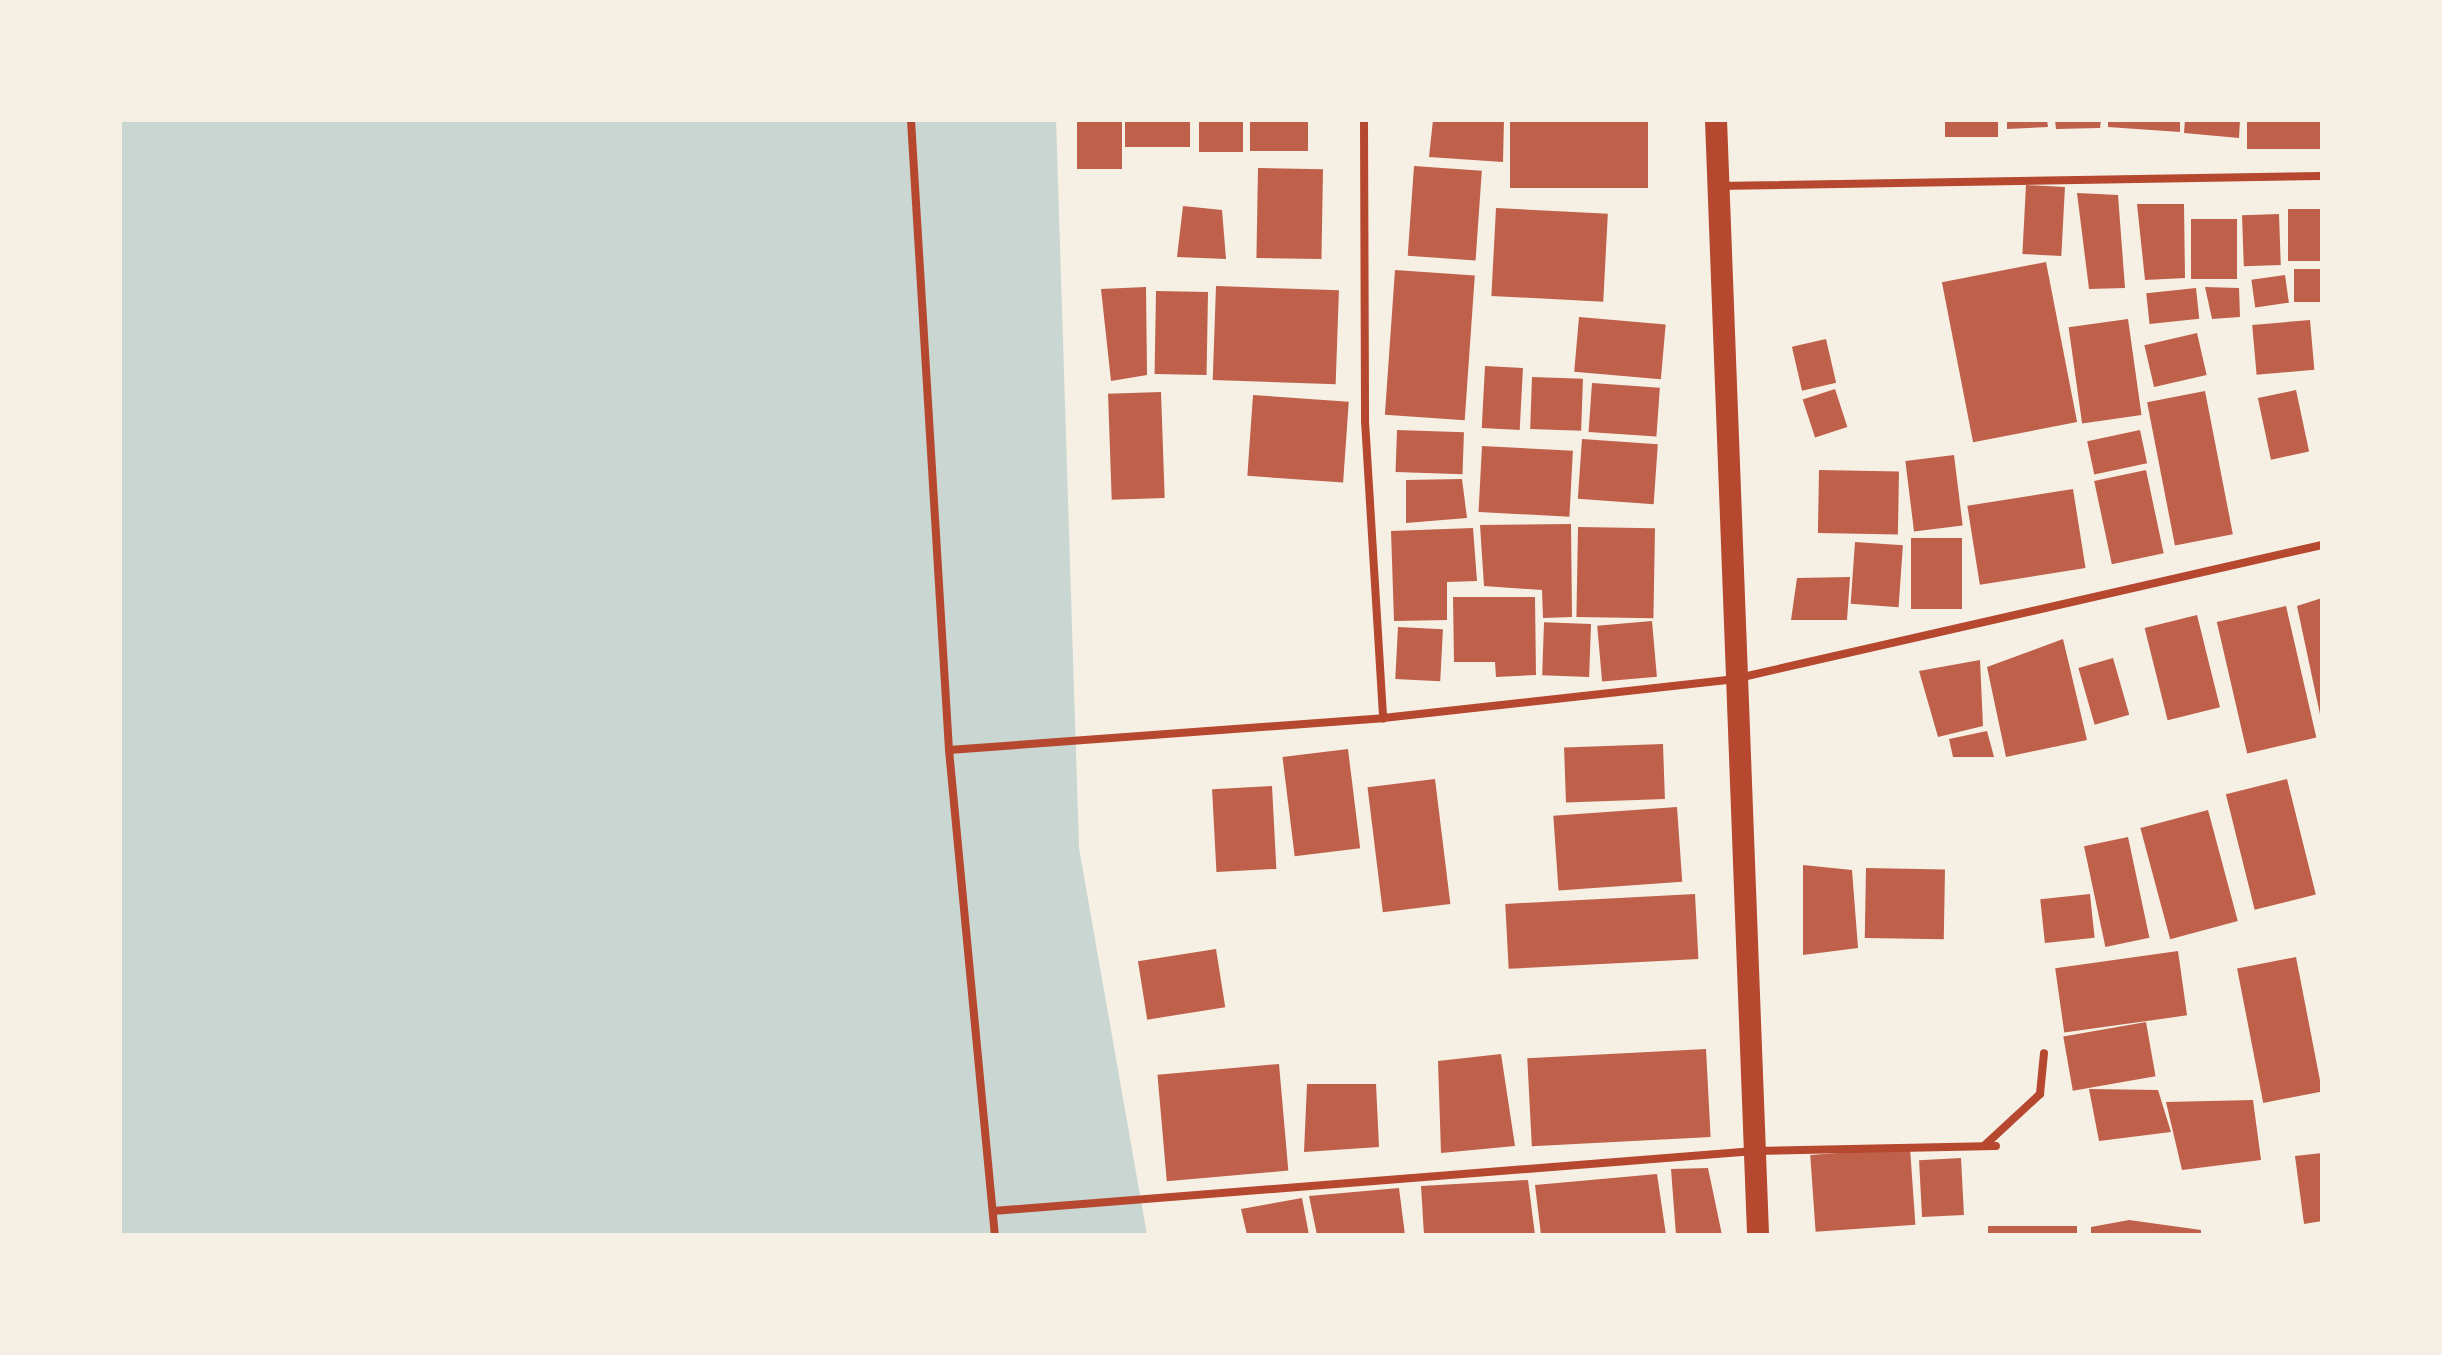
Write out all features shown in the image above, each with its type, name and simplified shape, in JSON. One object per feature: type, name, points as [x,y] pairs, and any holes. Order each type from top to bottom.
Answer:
[{"type":"highway","points":[[1716,120],[1734,679],[1758,1235]]},
{"type":"street","points":[[911,120],[949,750],[995,1235]]},
{"type":"street","points":[[1364,120],[1365,421],[1383,718]]},
{"type":"street","points":[[1718,186],[2322,176]]},
{"type":"street","points":[[949,750],[1383,718],[1734,679],[2322,545]]},
{"type":"street","points":[[1985,1146],[2040,1094],[2044,1053]]},
{"type":"street","points":[[993,1211],[1755,1151],[1996,1146]]},
{"type":"shaded area","points":[[120,120],[1056,120],[1079,848],[1147,1235],[120,1235]]},
{"type":"building","points":[[1077,120],[1122,120],[1122,169],[1077,169]]},
{"type":"building","points":[[1125,120],[1190,120],[1190,147],[1125,147]]},
{"type":"building","points":[[1199,120],[1243,120],[1243,152],[1199,152]]},
{"type":"building","points":[[1250,120],[1308,120],[1308,151],[1250,151]]},
{"type":"building","points":[[1433,120],[1504,120],[1503,162],[1429,157]]},
{"type":"building","points":[[1510,120],[1648,120],[1648,188],[1510,188]]},
{"type":"building","points":[[1945,120],[1998,120],[1998,137],[1945,137]]},
{"type":"building","points":[[2007,120],[2047,120],[2048,127],[2007,129]]},
{"type":"building","points":[[2055,120],[2101,120],[2100,128],[2056,129]]},
{"type":"building","points":[[2108,120],[2180,120],[2180,132],[2108,127]]},
{"type":"building","points":[[2185,120],[2240,120],[2239,138],[2184,133]]},
{"type":"building","points":[[2247,120],[2322,120],[2322,149],[2247,149]]},
{"type":"building","points":[[1414,166],[1482,171],[1476,261],[1408,256]]},
{"type":"building","points":[[1258,168],[1323,169],[1321,259],[1256,258]]},
{"type":"building","points":[[2026,185],[2065,187],[2061,256],[2022,254]]},
{"type":"building","points":[[2077,193],[2118,195],[2125,288],[2089,289]]},
{"type":"building","points":[[2137,204],[2184,204],[2185,278],[2145,280]]},
{"type":"building","points":[[1183,206],[1222,210],[1226,259],[1177,257]]},
{"type":"building","points":[[1496,208],[1608,214],[1603,302],[1491,296]]},
{"type":"building","points":[[2288,209],[2322,209],[2322,261],[2288,261]]},
{"type":"building","points":[[2279,214],[2281,265],[2244,266],[2242,215]]},
{"type":"building","points":[[2191,219],[2237,219],[2237,279],[2191,279]]},
{"type":"building","points":[[2046,262],[2077,422],[1973,442],[1942,282]]},
{"type":"building","points":[[2294,269],[2322,269],[2322,302],[2294,302]]},
{"type":"building","points":[[1395,270],[1475,276],[1465,420],[1385,415]]},
{"type":"building","points":[[2285,275],[2289,303],[2255,307],[2251,280]]},
{"type":"building","points":[[1216,286],[1339,290],[1336,384],[1213,380]]},
{"type":"building","points":[[1146,287],[1147,375],[1111,381],[1101,289]]},
{"type":"building","points":[[2205,287],[2239,288],[2240,317],[2212,319]]},
{"type":"building","points":[[2196,288],[2199,319],[2150,324],[2146,293]]},
{"type":"building","points":[[1156,291],[1208,292],[1207,375],[1155,374]]},
{"type":"building","points":[[1579,317],[1666,325],[1661,379],[1574,372]]},
{"type":"building","points":[[2128,319],[2141,415],[2082,423],[2069,327]]},
{"type":"building","points":[[2310,320],[2314,370],[2257,375],[2252,325]]},
{"type":"building","points":[[2197,333],[2207,375],[2154,387],[2144,345]]},
{"type":"building","points":[[1826,339],[1836,383],[1802,391],[1792,347]]},
{"type":"building","points":[[1485,366],[1523,368],[1520,430],[1482,428]]},
{"type":"building","points":[[1532,377],[1583,379],[1581,431],[1530,429]]},
{"type":"building","points":[[1592,383],[1660,388],[1656,437],[1589,432]]},
{"type":"building","points":[[1835,389],[1847,427],[1815,438],[1803,400]]},
{"type":"building","points":[[2296,390],[2309,452],[2271,460],[2258,398]]},
{"type":"building","points":[[2205,391],[2233,534],[2175,546],[2147,402]]},
{"type":"building","points":[[1161,392],[1165,498],[1112,500],[1108,394]]},
{"type":"building","points":[[1253,395],[1349,402],[1343,482],[1247,476]]},
{"type":"building","points":[[1397,430],[1464,432],[1462,474],[1396,472]]},
{"type":"building","points":[[2140,430],[2147,463],[2094,474],[2087,441]]},
{"type":"building","points":[[1582,439],[1658,444],[1654,504],[1578,499]]},
{"type":"building","points":[[1482,446],[1573,451],[1569,517],[1479,512]]},
{"type":"building","points":[[1954,455],[1963,525],[1914,531],[1905,461]]},
{"type":"building","points":[[1819,470],[1899,471],[1898,534],[1818,533]]},
{"type":"building","points":[[2146,470],[2164,553],[2112,564],[2094,481]]},
{"type":"building","points":[[1462,479],[1467,518],[1406,523],[1406,480]]},
{"type":"building","points":[[2073,489],[2086,568],[1980,585],[1967,506]]},
{"type":"building","points":[[1571,524],[1572,617],[1543,618],[1542,590],[1484,586],[1480,525]]},
{"type":"building","points":[[1578,527],[1655,528],[1653,618],[1576,617]]},
{"type":"building","points":[[1473,528],[1477,581],[1447,582],[1447,620],[1394,621],[1391,531]]},
{"type":"building","points":[[1911,538],[1962,538],[1962,609],[1911,609]]},
{"type":"building","points":[[1855,542],[1903,545],[1899,607],[1851,604]]},
{"type":"building","points":[[1850,577],[1847,620],[1791,620],[1797,578]]},
{"type":"building","points":[[1453,597],[1535,597],[1536,675],[1496,677],[1495,662],[1454,662]]},
{"type":"building","points":[[2322,598],[2322,719],[2321,719],[2297,606]]},
{"type":"building","points":[[2286,606],[2316,738],[2247,754],[2217,622]]},
{"type":"building","points":[[2197,615],[2220,707],[2168,720],[2145,628]]},
{"type":"building","points":[[1652,621],[1657,677],[1602,682],[1597,626]]},
{"type":"building","points":[[1544,622],[1591,624],[1589,677],[1542,675]]},
{"type":"building","points":[[1398,627],[1443,629],[1440,681],[1395,679]]},
{"type":"building","points":[[2063,639],[2087,740],[2006,757],[1987,667]]},
{"type":"building","points":[[2113,658],[2129,715],[2095,725],[2078,668]]},
{"type":"building","points":[[1980,660],[1983,726],[1938,737],[1919,671]]},
{"type":"building","points":[[1987,731],[1994,757],[1953,757],[1949,739]]},
{"type":"building","points":[[1663,744],[1665,799],[1566,802],[1564,747]]},
{"type":"building","points":[[1348,749],[1360,848],[1295,856],[1282,757]]},
{"type":"building","points":[[1435,779],[1450,904],[1383,912],[1368,787]]},
{"type":"building","points":[[2287,779],[2316,894],[2255,910],[2226,794]]},
{"type":"building","points":[[1272,786],[1276,869],[1216,872],[1212,789]]},
{"type":"building","points":[[1677,807],[1682,882],[1559,890],[1553,816]]},
{"type":"building","points":[[2208,810],[2238,921],[2170,939],[2140,828]]},
{"type":"building","points":[[2128,837],[2149,938],[2105,947],[2084,846]]},
{"type":"building","points":[[1803,865],[1852,870],[1858,948],[1803,955]]},
{"type":"building","points":[[1866,868],[1945,869],[1944,939],[1865,938]]},
{"type":"building","points":[[1695,894],[1698,959],[1509,969],[1505,904]]},
{"type":"building","points":[[2090,894],[2095,938],[2045,943],[2040,899]]},
{"type":"building","points":[[1216,949],[1225,1007],[1147,1020],[1138,961]]},
{"type":"building","points":[[2178,951],[2187,1015],[2064,1033],[2055,968]]},
{"type":"building","points":[[2296,957],[2322,1092],[2263,1103],[2237,968]]},
{"type":"building","points":[[2146,1022],[2156,1076],[2073,1091],[2063,1037]]},
{"type":"building","points":[[1706,1049],[1711,1137],[1532,1146],[1527,1058]]},
{"type":"building","points":[[1501,1054],[1515,1146],[1441,1153],[1438,1061]]},
{"type":"building","points":[[1279,1064],[1288,1171],[1167,1181],[1157,1075]]},
{"type":"building","points":[[1307,1084],[1376,1084],[1379,1147],[1304,1152]]},
{"type":"building","points":[[2089,1089],[2158,1090],[2171,1132],[2099,1141]]},
{"type":"building","points":[[2253,1100],[2261,1160],[2182,1170],[2166,1102]]},
{"type":"building","points":[[1910,1148],[1915,1225],[1816,1232],[1810,1155]]},
{"type":"building","points":[[2322,1153],[2322,1221],[2304,1224],[2295,1156]]},
{"type":"building","points":[[1961,1158],[1964,1215],[1922,1217],[1919,1160]]},
{"type":"building","points":[[1708,1168],[1722,1235],[1676,1235],[1671,1169]]},
{"type":"building","points":[[1657,1174],[1666,1235],[1541,1235],[1535,1185]]},
{"type":"building","points":[[1528,1180],[1535,1235],[1424,1235],[1421,1186]]},
{"type":"building","points":[[1399,1188],[1405,1235],[1317,1235],[1309,1196]]},
{"type":"building","points":[[1302,1198],[1309,1235],[1247,1235],[1241,1209]]},
{"type":"building","points":[[2129,1220],[2201,1230],[2201,1235],[2091,1235],[2091,1227]]},
{"type":"building","points":[[1988,1226],[2077,1226],[2077,1235],[1988,1235]]}]
